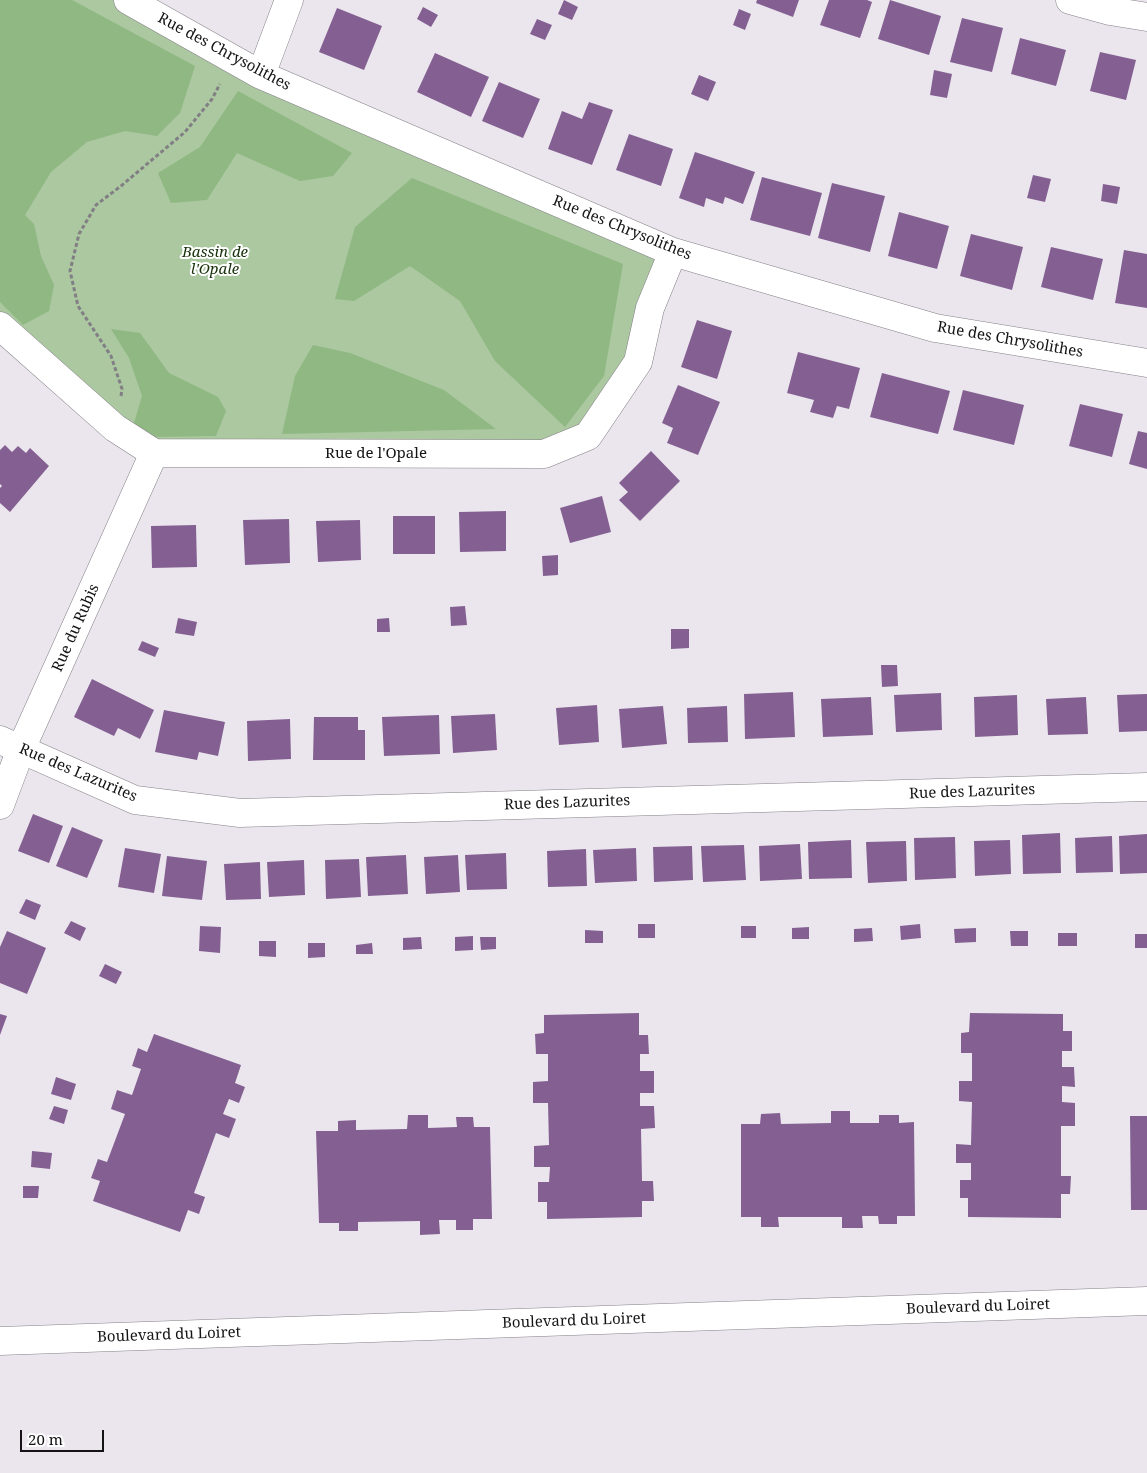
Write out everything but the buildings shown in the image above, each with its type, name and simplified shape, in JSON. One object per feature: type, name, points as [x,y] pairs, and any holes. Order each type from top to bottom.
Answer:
[{"type":"street","name":"Rue des Chrysolithes","points":[[128,0],[261,75],[673,252],[935,328],[1147,364]]},
{"type":"street","points":[[261,75],[289,0]]},
{"type":"street","points":[[1070,0],[1110,11],[1147,16]]},
{"type":"street","name":"Rue de l'Opale","points":[[154,453],[544,454],[588,436],[638,362],[650,308],[673,252]]},
{"type":"street","points":[[0,326],[116,428],[154,453]]},
{"type":"street","name":"Rue du Rubis","points":[[0,805],[11,744],[154,453]]},
{"type":"street","name":"Rue des Lazurites","points":[[11,744],[135,800],[240,813],[1147,787]]},
{"type":"street","name":"Boulevard du Loiret","points":[[0,1341],[1147,1301]]},
{"type":"path","points":[[116,428],[122,389],[112,356],[78,306],[70,271],[79,234],[96,205],[185,132],[212,99],[234,60]]},
{"type":"green space","name":"Bassin de l'Opale","points":[[0,0],[128,0],[673,252],[650,308],[588,436],[544,454],[154,453],[0,326]]},
{"type":"green space","points":[[0,0],[72,0],[195,66],[180,113],[157,136],[125,131],[87,142],[51,172],[25,215],[34,224],[41,256],[54,285],[49,311],[23,325],[0,302]]},
{"type":"green space","points":[[238,91],[352,153],[333,176],[300,181],[237,153],[207,200],[171,203],[158,173],[200,147]]},
{"type":"green space","points":[[412,178],[623,264],[604,376],[565,427],[495,361],[460,301],[410,266],[354,301],[335,299],[355,227]]},
{"type":"green space","points":[[111,329],[140,333],[169,373],[218,397],[226,411],[216,436],[153,437],[134,423],[142,396],[129,358]]},
{"type":"green space","points":[[313,345],[350,353],[444,390],[496,429],[282,434],[295,376]]}]
